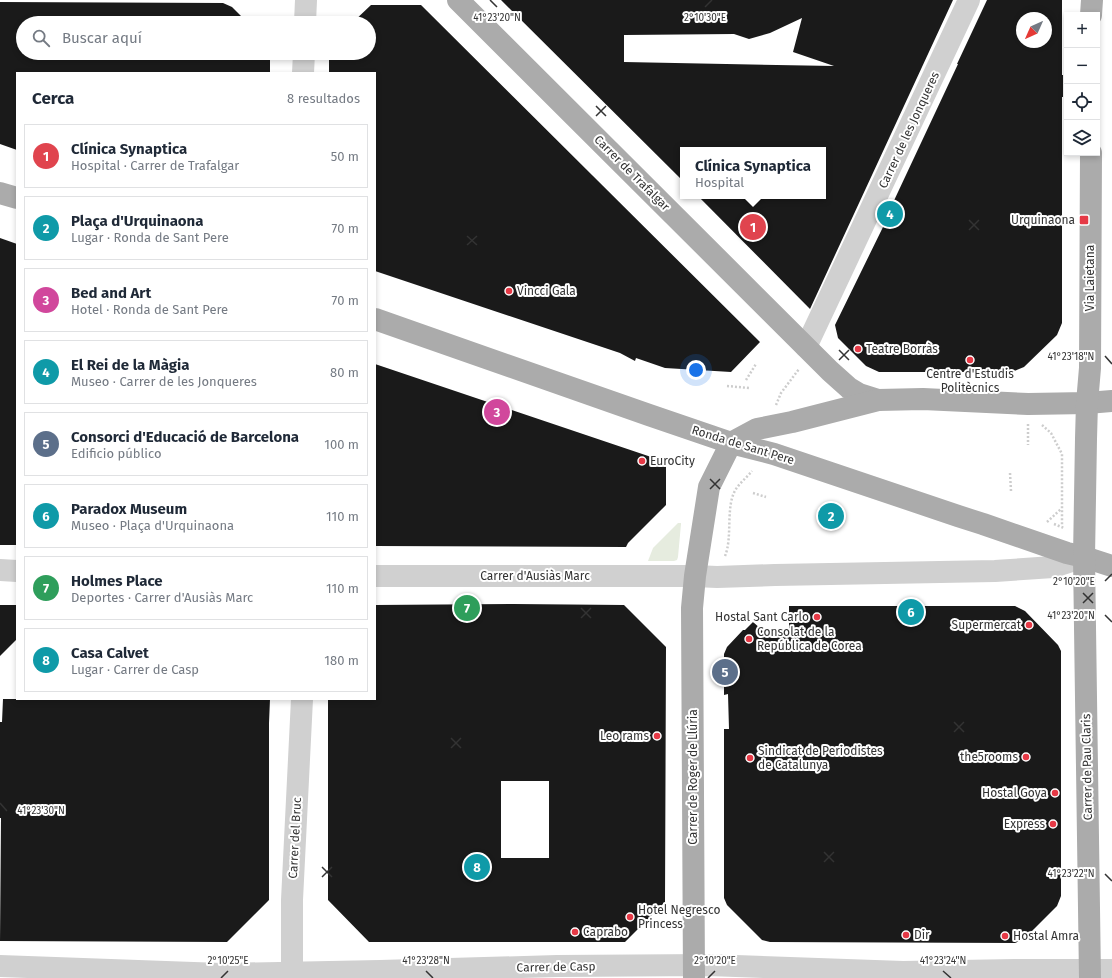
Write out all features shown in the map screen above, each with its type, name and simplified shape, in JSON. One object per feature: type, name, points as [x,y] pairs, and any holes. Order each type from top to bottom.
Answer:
[{"type":"main road","name":"Carrer de Trafalgar","points":[[458,0],[830,372],[849,388],[859,394],[878,400]]},
{"type":"main road","points":[[1092,0],[1092,12]]},
{"type":"main road","name":"Via Laietana","points":[[1084,557],[1087,403],[1090,368],[1091,156]]},
{"type":"main road","points":[[0,193],[16,198]]},
{"type":"main road","name":"Ronda de Sant Pere","points":[[376,319],[731,443],[774,454],[1066,553],[1112,566]]},
{"type":"main road","points":[[731,443],[757,429],[792,422],[878,400],[910,399],[1028,404],[1112,401]]},
{"type":"main road","name":"Carrer de Roger de Llúria","points":[[694,972],[692,608],[695,576],[709,487],[731,443]]},
{"type":"main road","name":"Carrer de Pau Claris","points":[[1084,557],[1090,974]]},
{"type":"street","points":[[305,16],[306,0]]},
{"type":"street","name":"Carrer de les Jonqueres","points":[[810,351],[818,325],[970,0]]},
{"type":"street","points":[[303,72],[304,60]]},
{"type":"street","name":"Carrer d'Ausiàs Marc","points":[[376,576],[695,576],[717,578],[775,575],[995,571],[1053,567],[1084,557]]},
{"type":"street","points":[[0,570],[16,571]]},
{"type":"street","name":"Carrer del Bruc","points":[[292,975],[292,900],[302,700]]},
{"type":"street","name":"Carrer de Casp","points":[[0,966],[292,975],[557,966],[694,972],[903,972],[1015,970],[1090,974],[1112,970]]},
{"type":"path","points":[[757,429],[776,406],[781,393],[810,351]]},
{"type":"path","points":[[746,380],[756,364]]},
{"type":"path","points":[[727,386],[750,388]]},
{"type":"path","points":[[1038,422],[1051,433],[1062,454],[1062,509],[1047,522]]},
{"type":"path","points":[[1028,423],[1028,445]]},
{"type":"path","points":[[726,554],[730,530],[731,503],[735,490],[758,463],[774,454]]},
{"type":"path","points":[[1010,474],[1011,491]]},
{"type":"path","points":[[753,493],[766,497]]},
{"type":"shaded area","points":[[678,523],[681,524],[677,560],[648,561],[653,548]]},
{"type":"building","points":[[501,0],[953,0],[810,309],[701,199],[826,199],[826,147],[680,147],[680,178]],"holes":[[[802,18],[793,52],[834,66],[624,62],[624,35],[734,34],[749,39],[770,33]]]},
{"type":"building","points":[[987,0],[1062,0],[1062,323],[1057,335],[1024,367],[1012,372],[879,372],[866,366],[838,338],[835,325],[884,225],[883,224]]},
{"type":"building","points":[[0,2],[223,3],[232,7],[241,16],[16,16],[16,60],[270,60],[270,72],[16,72],[16,150],[0,144]]},
{"type":"building","points":[[371,5],[421,5],[760,342],[731,372],[665,368],[636,358],[635,361],[620,353],[376,271],[376,72],[329,72],[329,60],[376,60],[376,16],[359,16]]},
{"type":"building","points":[[0,238],[16,244],[16,545],[0,545]]},
{"type":"building","points":[[376,364],[666,462],[666,505],[628,543],[626,547],[376,546]]},
{"type":"building","points":[[0,605],[16,605],[16,640],[0,656]]},
{"type":"building","points":[[376,605],[624,605],[666,647],[665,902],[625,942],[369,942],[328,900],[328,700],[376,700]],"holes":[[[501,781],[549,781],[549,858],[501,858]]]},
{"type":"building","points":[[789,606],[1015,606],[1025,611],[1058,645],[1061,651],[1061,896],[1057,906],[1024,939],[1015,943],[770,942],[762,940],[727,905],[724,898],[724,729],[729,729],[728,694],[724,695],[724,654],[727,647],[753,622],[761,629],[789,629]]},
{"type":"building","points":[[3,699],[270,700],[269,900],[227,942],[0,941],[0,722],[2,722]]},
{"type":"place","name":"El Rei de la Màgia","points":[[890,214]]},
{"type":"place","name":"Urquinaona","points":[[1084,220]]},
{"type":"place","name":"Clínica Synaptica","points":[[753,227]]},
{"type":"place","name":"Vincci Gala","points":[[509,291]]},
{"type":"place","name":"Teatre Borràs","points":[[858,349]]},
{"type":"place","name":"Centre d'Estudis Politècnics","points":[[970,360]]},
{"type":"place","name":"Bed and Art","points":[[497,412]]},
{"type":"place","name":"EuroCity","points":[[642,461]]},
{"type":"place","name":"Plaça d'Urquinaona","points":[[831,516]]},
{"type":"place","name":"Holmes Place","points":[[467,608]]},
{"type":"place","name":"Paradox Museum","points":[[911,612]]},
{"type":"place","name":"Hostal Sant Carlo","points":[[817,617]]},
{"type":"place","name":"Supermercat","points":[[1029,625]]},
{"type":"place","name":"Consolat de la República de Corea","points":[[749,639]]},
{"type":"place","name":"Consorci d'Educació de Barcelona","points":[[725,672]]},
{"type":"place","name":"Leo rams","points":[[657,736]]},
{"type":"place","name":"the5rooms","points":[[1026,757]]},
{"type":"place","name":"Sindicat de Periodistes de Catalunya","points":[[750,758]]},
{"type":"place","name":"Hostal Goya","points":[[1055,793]]},
{"type":"place","name":"Express","points":[[1053,824]]},
{"type":"place","name":"Casa Calvet","points":[[477,867]]},
{"type":"place","name":"Hotel Negresco Princess","points":[[630,917]]},
{"type":"place","name":"Caprabo","points":[[575,932]]},
{"type":"place","name":"Dir","points":[[906,935]]},
{"type":"place","name":"Hostal Amra","points":[[1005,936]]}]
